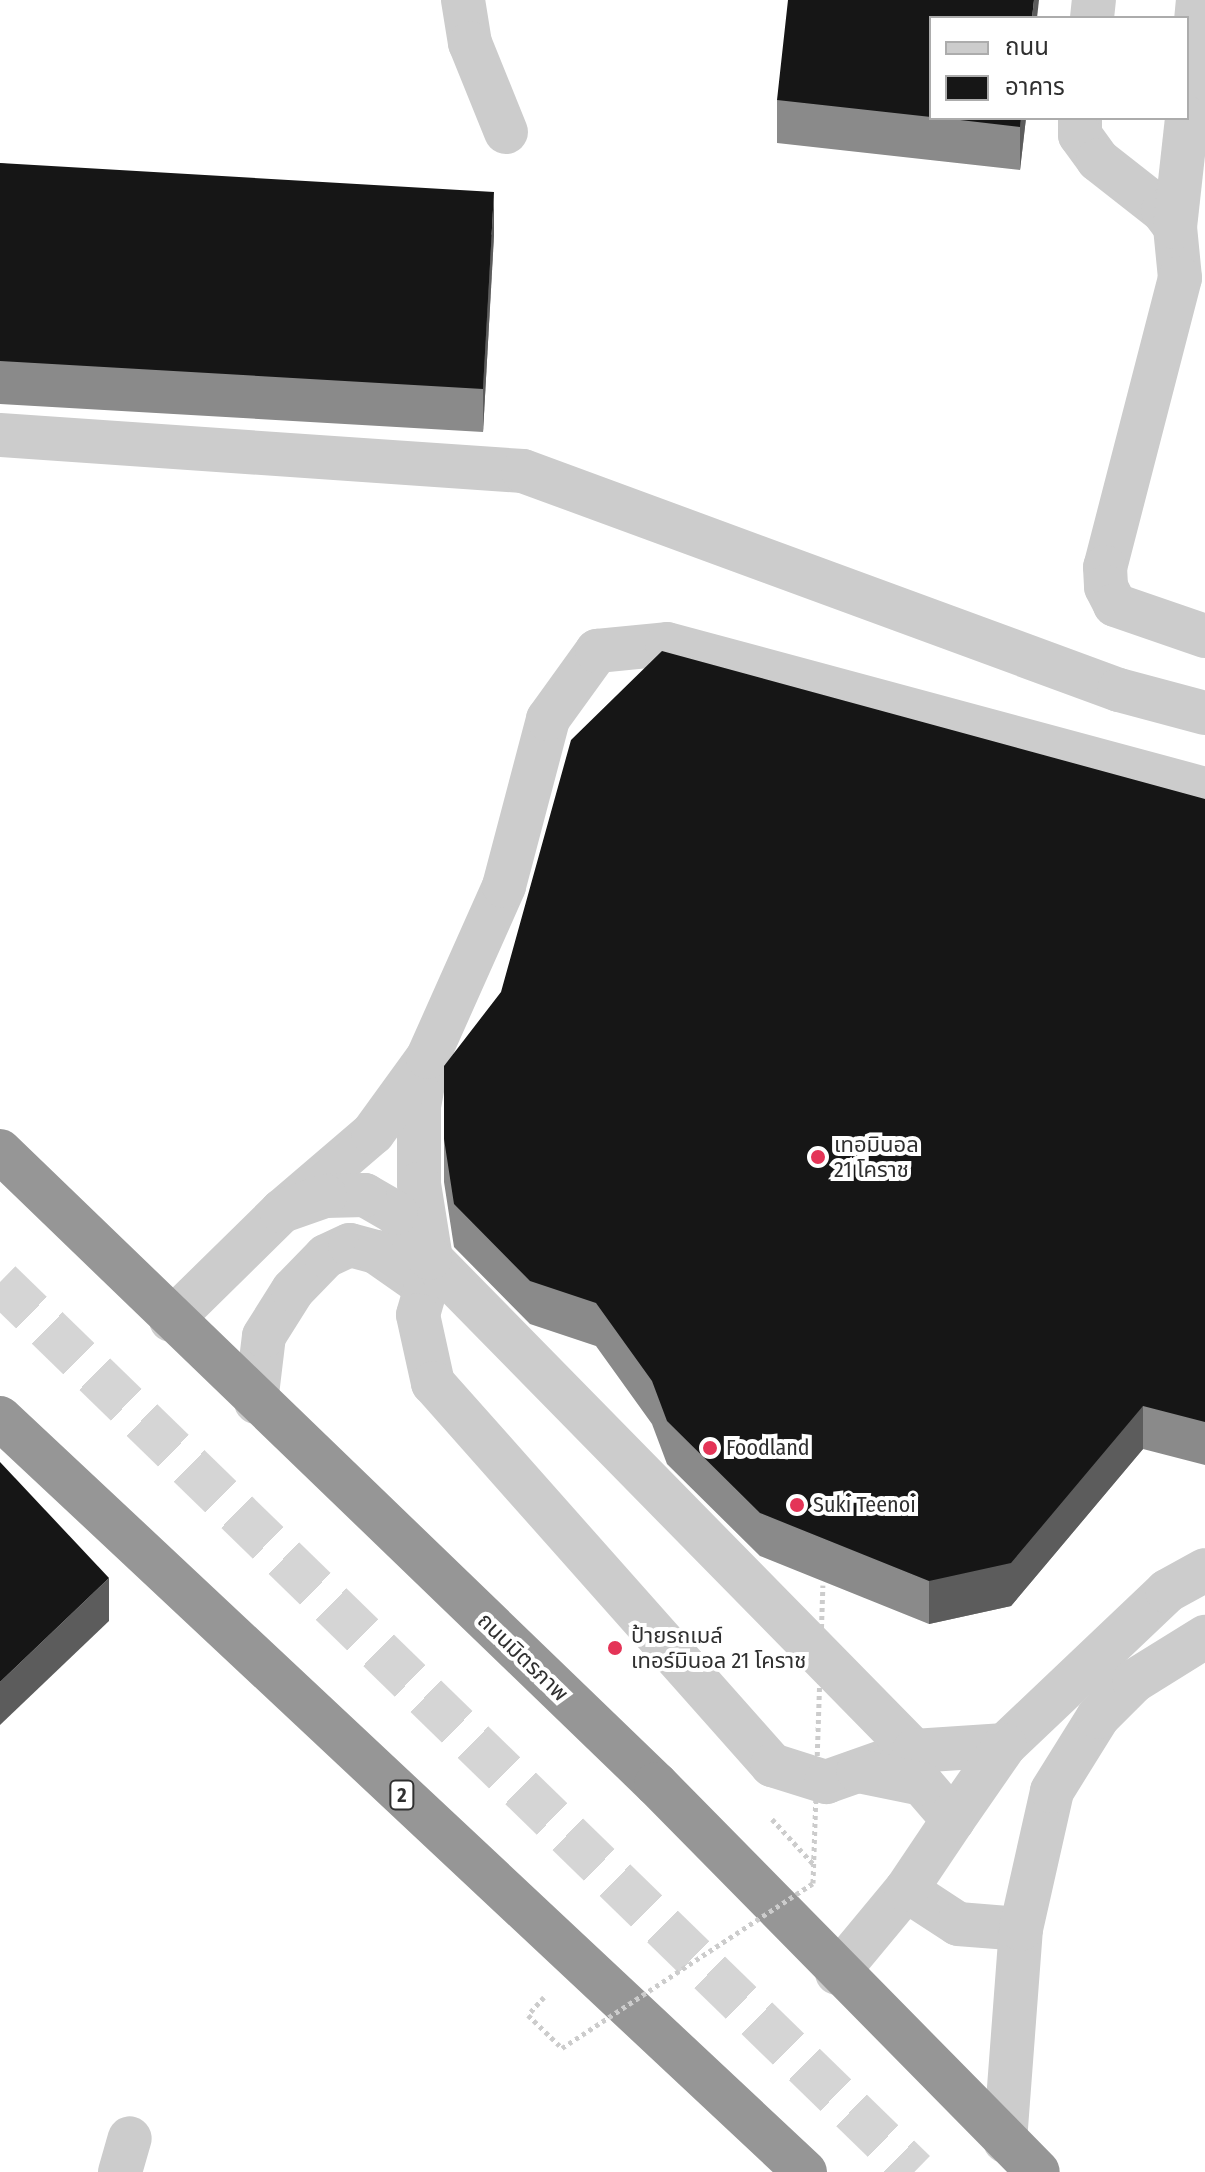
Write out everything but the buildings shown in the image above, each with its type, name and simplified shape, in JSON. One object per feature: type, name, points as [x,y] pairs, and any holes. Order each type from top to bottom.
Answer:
[{"type":"highway","name":"ถนนมิตรภาพ","points":[[0,1151],[171,1320],[656,1784],[837,1973],[1038,2172]]},
{"type":"highway","name":"2","points":[[0,1418],[799,2170]]},
{"type":"street","points":[[463,0],[470,43],[506,132]]},
{"type":"street","points":[[1189,96],[1198,0]]},
{"type":"street","points":[[1080,120],[1080,135],[1098,160],[1163,211],[1175,227],[1193,282],[1105,567],[1115,605],[1205,636]]},
{"type":"street","points":[[1175,227],[1187,120]]},
{"type":"street","points":[[0,435],[523,471],[1119,690],[1205,713]]},
{"type":"street","points":[[171,1320],[282,1211],[373,1133],[428,1057],[504,886],[548,719],[597,651],[667,644],[1205,789]]},
{"type":"street","points":[[428,1057],[419,1106],[419,1184],[428,1272],[418,1315],[433,1383],[772,1765],[826,1782],[914,1751],[1005,1745]]},
{"type":"street","points":[[282,1211],[325,1196],[365,1195],[396,1213],[428,1272],[914,1751]]},
{"type":"street","points":[[256,1402],[264,1336],[293,1290],[326,1256],[350,1245],[428,1272]]},
{"type":"street","points":[[837,1973],[906,1890],[1005,1745],[1167,1591],[1205,1570]]},
{"type":"street","points":[[1005,2141],[1021,1929],[1052,1791],[1072,1752],[1134,1681],[1205,1637]]},
{"type":"street","points":[[858,1771],[922,1784],[953,1820]]},
{"type":"street","points":[[906,1890],[958,1924],[1021,1929]]},
{"type":"path","points":[[545,1997],[528,2015],[562,2048],[813,1883],[823,1585]]},
{"type":"tunnel","points":[[0,1282],[915,2172]]},
{"type":"place","name":"เทอมินอล 21 โคราช","points":[[818,1157]]},
{"type":"place","name":"Foodland","points":[[710,1448]]},
{"type":"place","name":"Suki Teenoi","points":[[797,1505]]},
{"type":"place","name":"ป้ายรถเมล์ เทอร์มินอล 21 โคราช","points":[[615,1648]]}]
